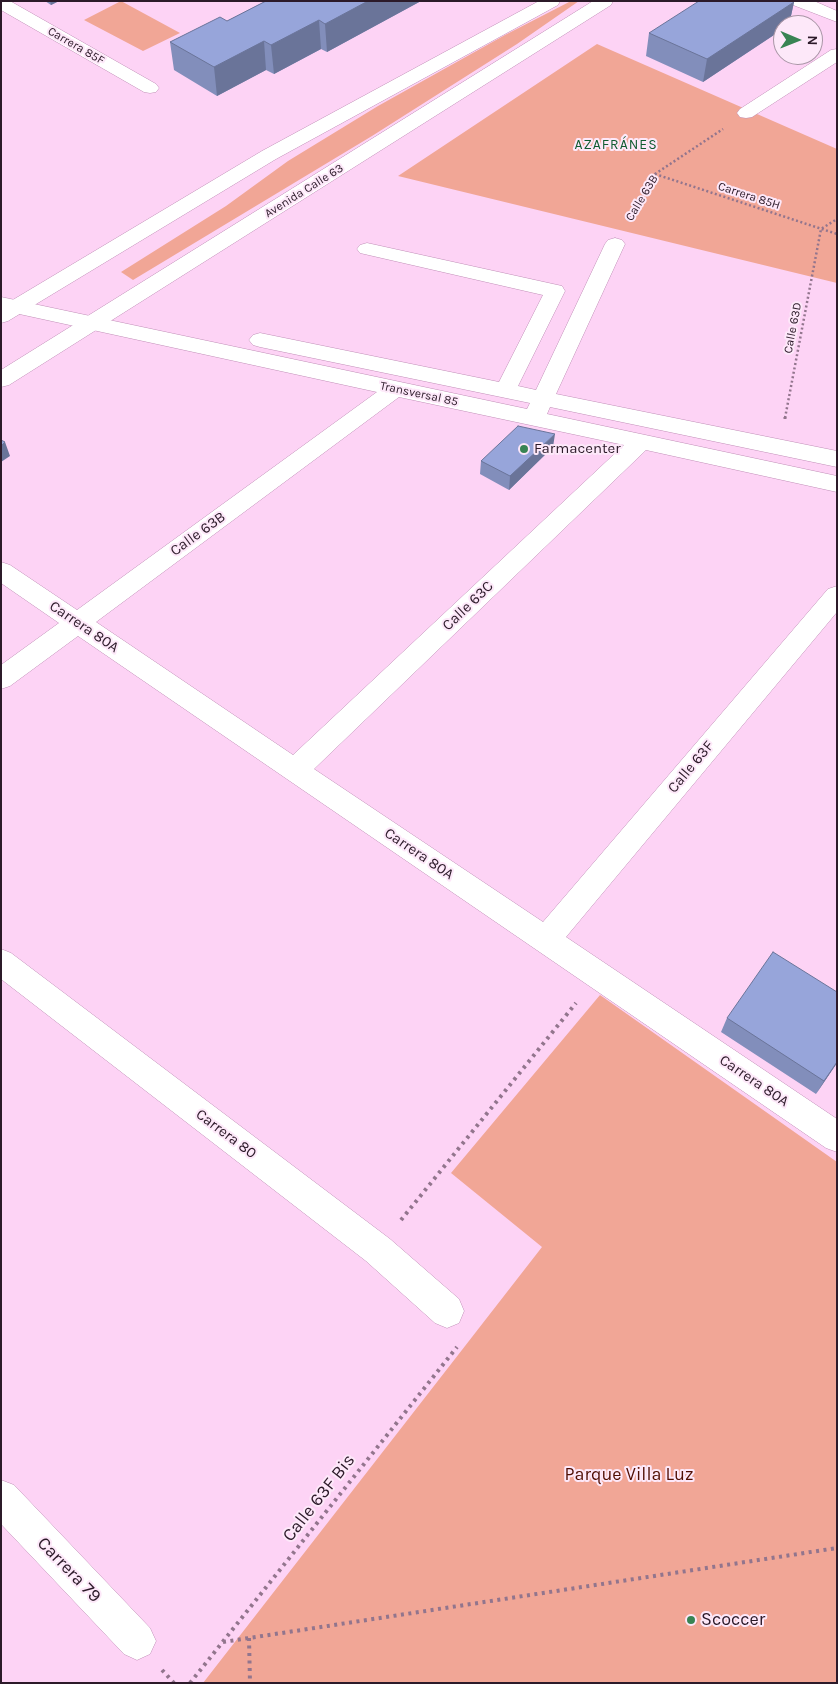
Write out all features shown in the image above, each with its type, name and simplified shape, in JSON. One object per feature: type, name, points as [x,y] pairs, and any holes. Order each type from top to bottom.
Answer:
[{"type":"street","points":[[478,40],[532,1]]},
{"type":"street","points":[[6,308],[37,295],[269,155],[552,1]]},
{"type":"street","name":"Avenida Calle 63","points":[[1,380],[606,1]]},
{"type":"street","points":[[524,54],[624,1]]},
{"type":"street","points":[[798,1],[837,17]]},
{"type":"street","name":"Carrera 85F","points":[[1,4],[150,88]]},
{"type":"street","points":[[746,113],[837,54]]},
{"type":"street","points":[[533,419],[615,244]]},
{"type":"street","points":[[368,249],[555,291],[505,390]]},
{"type":"street","name":"Transversal 85","points":[[1,287],[837,460]]},
{"type":"street","name":"Transversal 85","points":[[6,308],[92,323],[837,484]]},
{"type":"street","name":"Calle 63B","points":[[1,679],[395,388]]},
{"type":"street","name":"Calle 63C","points":[[295,770],[640,442]]},
{"type":"street","name":"Carrera 80A","points":[[1,571],[836,1136]]},
{"type":"street","name":"Calle 63F","points":[[546,940],[837,595]]},
{"type":"street","name":"Carrera 80","points":[[1,962],[378,1250],[447,1311]]},
{"type":"street","name":"Carrera 79","points":[[1,1498],[137,1641]]},
{"type":"path","name":"Calle 63B","points":[[615,244],[655,174],[746,113]]},
{"type":"path","name":"Carrera 85H","points":[[655,174],[837,234]]},
{"type":"path","points":[[821,229],[837,218]]},
{"type":"path","name":"Calle 63D","points":[[772,446],[782,432],[821,229]]},
{"type":"path","points":[[378,1250],[598,975]]},
{"type":"path","name":"Calle 63F Bis","points":[[190,1683],[464,1338]]},
{"type":"path","points":[[223,1642],[837,1548]]},
{"type":"path","points":[[249,1638],[250,1683]]},
{"type":"green space","points":[[121,1],[180,33],[143,51],[84,20]]},
{"type":"green space","points":[[571,1],[579,1],[517,44],[372,136],[133,280],[121,272],[226,206],[288,161],[378,106],[505,35]]},
{"type":"green space","points":[[597,44],[837,149],[837,283],[398,176]]},
{"type":"green space","name":"Parque Villa Luz","points":[[600,995],[837,1162],[837,1683],[203,1683],[542,1247],[451,1173]]},
{"type":"building","points":[[266,1],[368,1],[325,24],[319,20],[271,45],[264,41],[214,67],[170,42],[220,17],[227,21]]},
{"type":"building","points":[[699,1],[794,2],[707,59],[649,33]]},
{"type":"building","points":[[518,426],[555,434],[510,476],[481,461]]},
{"type":"building","points":[[773,952],[837,992],[837,1062],[824,1081],[727,1018]]},
{"type":"place","name":"Farmacenter","points":[[524,449]]},
{"type":"place","name":"Scoccer","points":[[691,1620]]},
{"type":"district","name":"AZAFRÁNES","points":[[616,145]]}]
